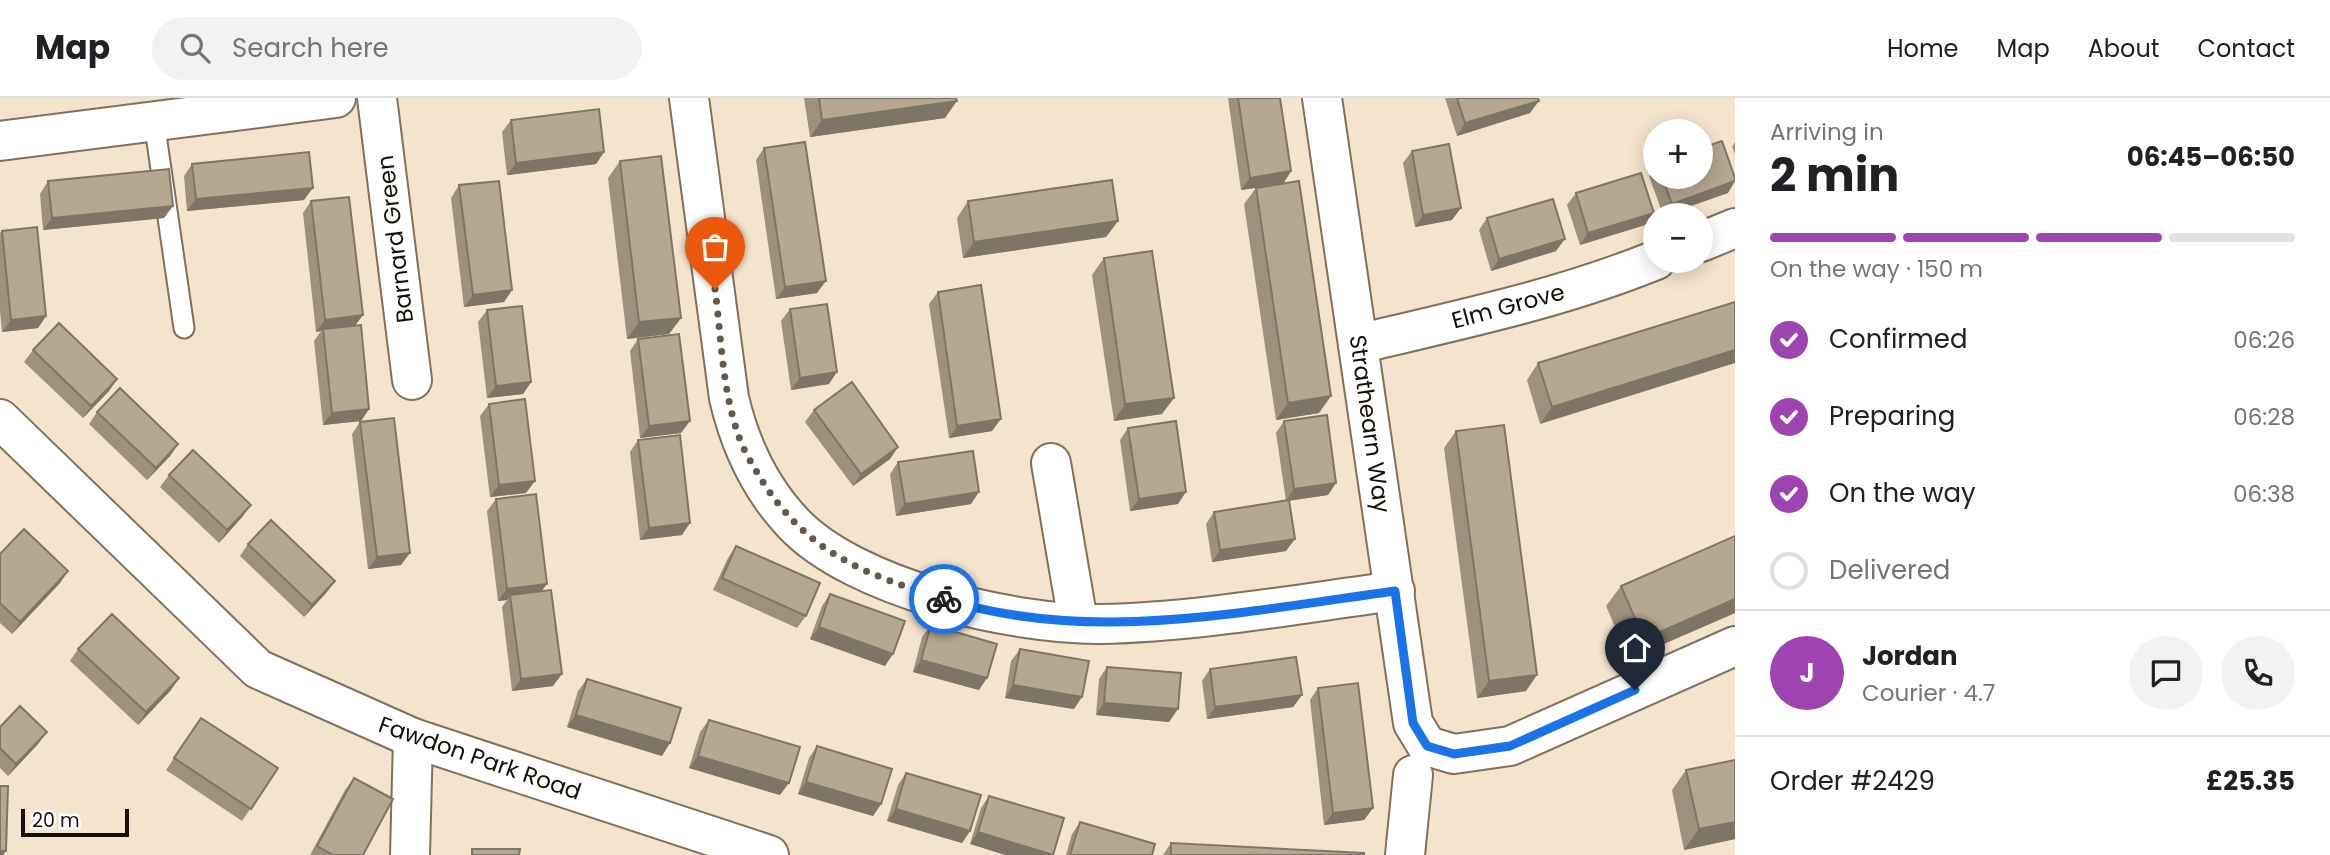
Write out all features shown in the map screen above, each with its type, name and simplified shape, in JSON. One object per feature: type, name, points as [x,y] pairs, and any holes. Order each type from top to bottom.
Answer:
[{"type":"street","points":[[0,141],[336,98]]},
{"type":"street","name":"Barnard Green","points":[[377,98],[412,380]]},
{"type":"street","points":[[689,98],[729,398],[737,432],[752,465],[774,500],[795,525],[828,552],[864,571],[907,588],[961,604],[1048,620],[1098,624],[1173,620],[1395,591]]},
{"type":"street","name":"Strathearn Way","points":[[1321,98],[1420,760]]},
{"type":"street","points":[[1713,237],[1735,228]]},
{"type":"street","name":"Elm Grove","points":[[1358,344],[1504,309],[1608,279],[1643,265]]},
{"type":"street","name":"Fawdon Park Road","points":[[0,419],[258,669],[413,738],[769,855]]},
{"type":"street","points":[[1051,463],[1078,622]]},
{"type":"street","points":[[1405,855],[1420,760],[1510,746],[1735,646]]},
{"type":"street","points":[[410,855],[413,738]]},
{"type":"lane","points":[[154,121],[184,328]]},
{"type":"building","points":[[819,98],[956,98],[957,101],[822,120]]},
{"type":"building","points":[[1238,98],[1280,98],[1291,171],[1250,178]]},
{"type":"building","points":[[1457,98],[1538,98],[1539,101],[1465,123]]},
{"type":"building","points":[[599,109],[604,152],[516,163],[511,120]]},
{"type":"building","points":[[1722,141],[1735,181],[1675,203],[1672,203],[1666,189],[1713,189],[1713,144]]},
{"type":"building","points":[[805,142],[826,281],[785,287],[764,148]]},
{"type":"building","points":[[1449,144],[1461,208],[1423,215],[1412,151]]},
{"type":"building","points":[[309,152],[313,188],[196,199],[192,164]]},
{"type":"building","points":[[661,156],[681,318],[639,322],[620,161]]},
{"type":"building","points":[[169,169],[173,206],[52,218],[48,181]]},
{"type":"building","points":[[1641,173],[1643,189],[1646,189],[1651,203],[1643,203],[1643,216],[1588,233],[1576,193]]},
{"type":"building","points":[[1112,180],[1118,221],[974,242],[968,201]]},
{"type":"building","points":[[499,181],[512,290],[473,295],[459,185]]},
{"type":"building","points":[[1299,181],[1331,396],[1288,403],[1256,188]]},
{"type":"building","points":[[349,197],[363,315],[325,320],[311,201]]},
{"type":"building","points":[[1553,199],[1565,239],[1499,259],[1487,218]]},
{"type":"building","points":[[37,227],[46,316],[11,320],[2,231]]},
{"type":"building","points":[[1152,251],[1174,398],[1125,404],[1104,258]]},
{"type":"building","points":[[981,285],[1001,419],[957,426],[938,292]]},
{"type":"building","points":[[1735,302],[1735,350],[1552,407],[1538,363]]},
{"type":"building","points":[[827,304],[837,372],[800,378],[790,309]]},
{"type":"building","points":[[522,306],[531,382],[496,386],[487,310]]},
{"type":"building","points":[[59,323],[117,379],[91,406],[33,350]]},
{"type":"building","points":[[361,325],[369,409],[332,413],[323,329]]},
{"type":"building","points":[[679,334],[690,421],[649,426],[638,339]]},
{"type":"building","points":[[852,382],[898,447],[861,474],[814,410]]},
{"type":"building","points":[[120,388],[178,444],[156,468],[97,412]]},
{"type":"building","points":[[525,399],[535,481],[499,485],[489,404]]},
{"type":"building","points":[[1327,415],[1336,483],[1294,489],[1284,421]]},
{"type":"building","points":[[394,418],[410,553],[377,557],[360,422]]},
{"type":"building","points":[[1176,421],[1186,492],[1139,499],[1128,428]]},
{"type":"building","points":[[1504,425],[1537,675],[1489,681],[1456,431]]},
{"type":"building","points":[[680,435],[690,523],[649,528],[638,440]]},
{"type":"building","points":[[193,450],[251,505],[227,530],[169,475]]},
{"type":"building","points":[[973,451],[979,492],[905,504],[898,462]]},
{"type":"building","points":[[536,494],[547,584],[507,589],[496,499]]},
{"type":"building","points":[[1289,500],[1295,539],[1220,550],[1214,512]]},
{"type":"building","points":[[271,520],[335,581],[312,605],[248,544]]},
{"type":"building","points":[[24,529],[68,571],[20,622],[0,603],[0,554]]},
{"type":"building","points":[[1735,536],[1735,599],[1644,639],[1621,586]]},
{"type":"building","points":[[736,546],[820,583],[806,616],[722,578]]},
{"type":"building","points":[[551,590],[562,674],[521,679],[510,595]]},
{"type":"building","points":[[830,594],[905,621],[893,654],[819,627]]},
{"type":"building","points":[[112,614],[179,678],[146,712],[78,649]]},
{"type":"building","points":[[931,625],[997,644],[987,678],[921,660]]},
{"type":"building","points":[[1020,649],[1089,661],[1082,697],[1013,685]]},
{"type":"building","points":[[1296,657],[1302,695],[1215,707],[1210,669]]},
{"type":"building","points":[[1107,667],[1181,673],[1178,709],[1104,703]]},
{"type":"building","points":[[587,679],[681,708],[670,743],[576,715]]},
{"type":"building","points":[[1358,683],[1373,808],[1333,813],[1318,688]]},
{"type":"building","points":[[20,706],[47,732],[16,764],[0,748],[0,727]]},
{"type":"building","points":[[201,718],[278,768],[251,809],[174,758]]},
{"type":"building","points":[[709,720],[800,747],[789,783],[698,756]]},
{"type":"building","points":[[817,746],[892,769],[881,804],[806,782]]},
{"type":"building","points":[[1735,760],[1735,822],[1699,829],[1686,770]]},
{"type":"building","points":[[906,773],[981,795],[970,831],[896,809]]},
{"type":"building","points":[[354,778],[393,799],[363,855],[333,855],[317,846]]},
{"type":"building","points":[[0,786],[8,786],[6,851],[0,851]]},
{"type":"building","points":[[989,796],[1064,818],[1053,855],[978,832]]},
{"type":"building","points":[[1080,822],[1155,844],[1152,855],[1070,855]]},
{"type":"building","points":[[1171,843],[1364,853],[1364,855],[1171,855]]},
{"type":"building","points":[[472,849],[520,849],[519,855],[472,855]]},
{"type":"way so far","points":[[715,289],[729,398],[737,432],[752,465],[774,500],[795,525],[828,552],[864,571],[944,599]]},
{"type":"route","points":[[944,599],[1004,613],[1098,624],[1173,620],[1395,591],[1413,723],[1427,746],[1454,754],[1510,746],[1635,690]]}]
